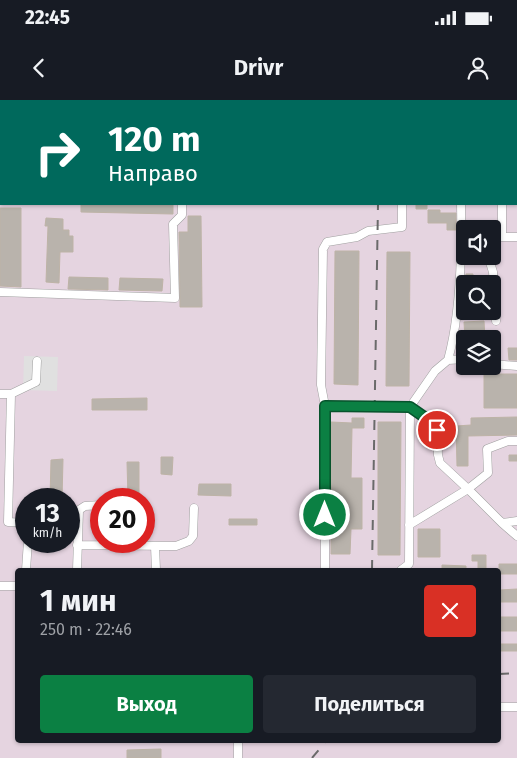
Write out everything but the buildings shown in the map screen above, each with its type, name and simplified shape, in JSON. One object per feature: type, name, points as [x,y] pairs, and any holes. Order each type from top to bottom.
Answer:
[{"type":"street","points":[[0,292],[175,298],[173,224],[182,215],[182,205]]},
{"type":"street","points":[[326,568],[325,406],[321,385],[324,249],[327,242],[357,237],[368,231],[402,227],[402,205]]},
{"type":"street","points":[[461,205],[462,220]]},
{"type":"street","points":[[502,205],[502,237],[517,237]]},
{"type":"street","points":[[404,568],[409,564],[410,407],[435,371],[448,360],[454,340],[461,265]]},
{"type":"street","points":[[491,265],[493,272],[496,321]]},
{"type":"street","points":[[448,360],[456,360]]},
{"type":"street","points":[[0,394],[11,394],[36,382],[37,361]]},
{"type":"street","points":[[501,365],[517,366]]},
{"type":"street","points":[[4,522],[11,394]]},
{"type":"street","points":[[325,406],[410,407],[433,423],[437,430],[440,464],[517,536]]},
{"type":"street","points":[[409,525],[468,489],[488,473],[487,449],[517,441]]},
{"type":"street","points":[[80,546],[176,546],[189,541],[193,536],[194,508]]},
{"type":"street","points":[[502,523],[517,521]]},
{"type":"street","points":[[156,546],[156,568]]},
{"type":"street","points":[[26,568],[27,553]]},
{"type":"street","points":[[77,568],[78,553]]},
{"type":"street","points":[[0,586],[15,586]]},
{"type":"street","points":[[501,707],[517,707]]},
{"type":"street","points":[[238,743],[238,758]]},
{"type":"shaded area","points":[[0,205],[517,205],[517,758],[0,758]]},
{"type":"shaded area","points":[[24,356],[58,357],[57,391],[23,390]]},
{"type":"railway","points":[[372,568],[378,205]]},
{"type":"railway","points":[[501,674],[517,673]]},
{"type":"railway","points":[[312,758],[324,743]]},
{"type":"route","points":[[325,515],[325,406],[410,407],[433,423],[437,430]]}]
